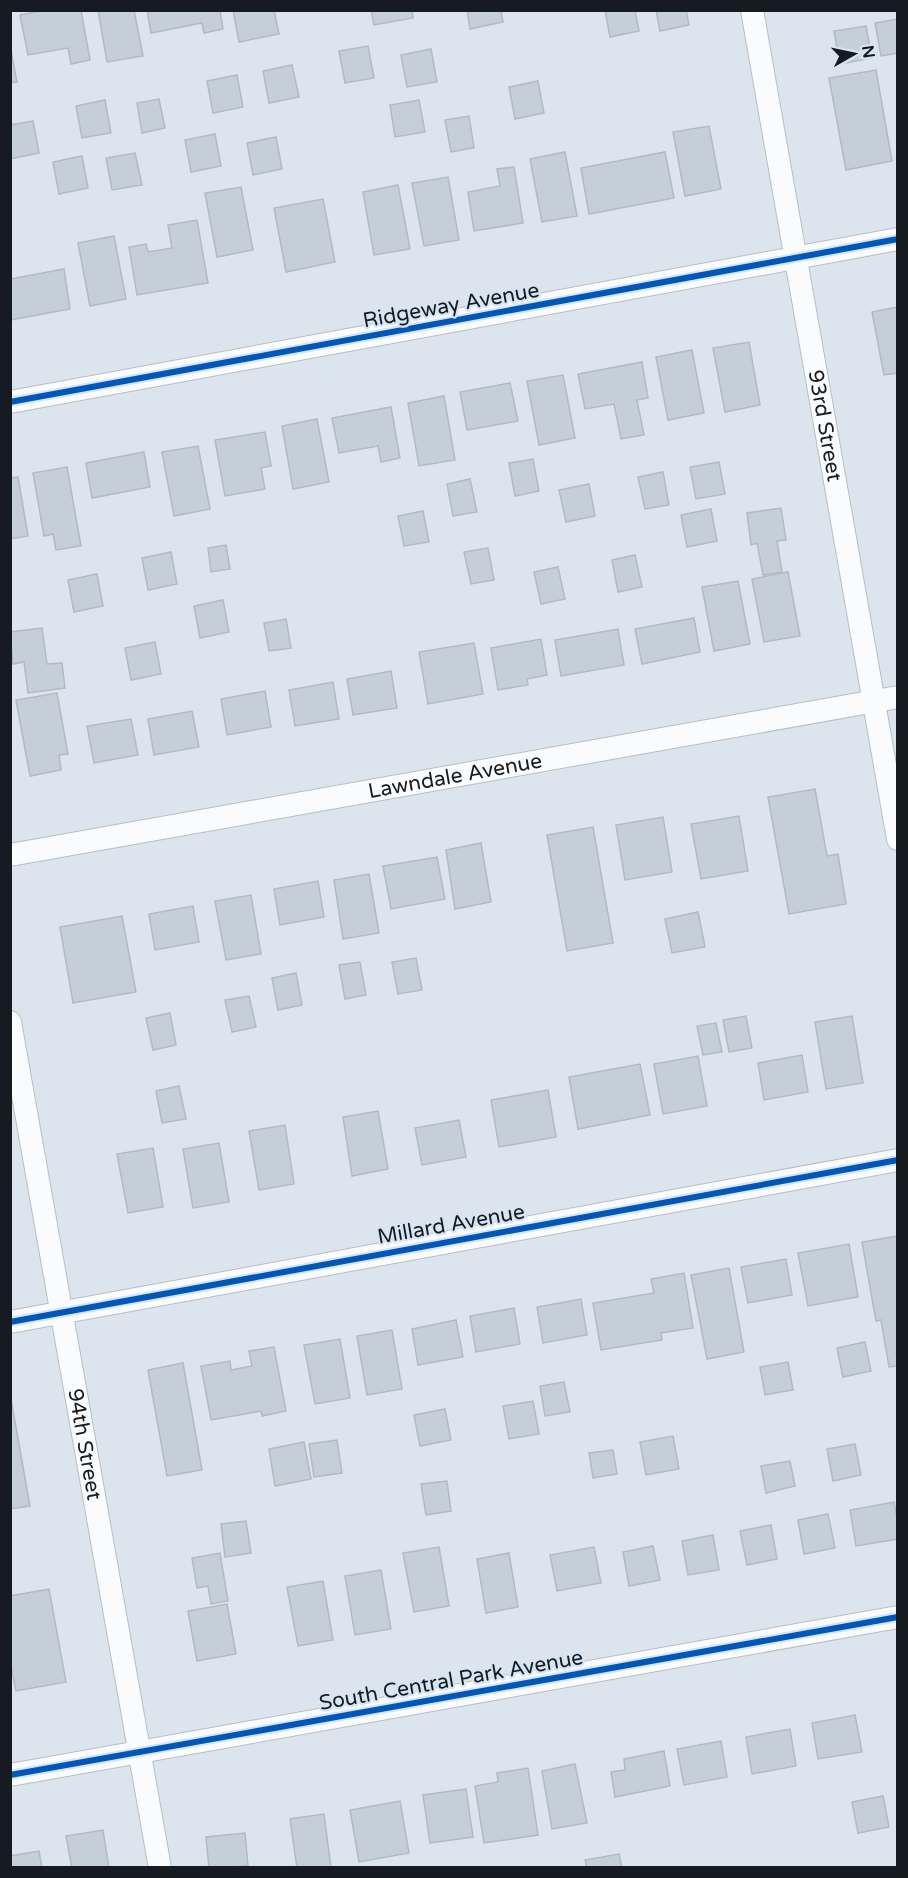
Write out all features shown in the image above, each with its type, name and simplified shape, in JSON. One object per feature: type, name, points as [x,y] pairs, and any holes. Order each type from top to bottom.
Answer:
[{"type":"street","name":"93rd Street","points":[[752,10],[897,839]]},
{"type":"street","name":"Ridgeway Avenue","points":[[10,402],[897,239]]},
{"type":"street","name":"Lawndale Avenue","points":[[10,855],[897,697]]},
{"type":"street","name":"94th Street","points":[[10,1022],[160,1868]]},
{"type":"street","name":"Millard Avenue","points":[[10,1322],[897,1160]]},
{"type":"street","name":"South Central Park Avenue","points":[[10,1775],[897,1617]]},
{"type":"building","points":[[44,10],[81,10],[90,60],[71,64],[68,48],[28,55],[20,15]]},
{"type":"building","points":[[98,10],[134,10],[143,56],[107,62]]},
{"type":"building","points":[[147,10],[220,10],[223,29],[204,33],[202,23],[151,33]]},
{"type":"building","points":[[233,10],[274,10],[279,34],[239,42]]},
{"type":"building","points":[[371,10],[412,10],[413,18],[374,25]]},
{"type":"building","points":[[467,10],[501,10],[503,22],[470,29]]},
{"type":"building","points":[[605,10],[635,10],[639,31],[610,37]]},
{"type":"building","points":[[656,10],[686,10],[689,25],[660,31]]},
{"type":"building","points":[[898,19],[898,53],[881,56],[875,23]]},
{"type":"building","points":[[866,26],[872,58],[840,64],[834,31]]},
{"type":"building","points":[[10,45],[17,82],[10,83]]},
{"type":"building","points":[[368,46],[374,78],[345,83],[339,51]]},
{"type":"building","points":[[431,49],[437,82],[407,87],[401,55]]},
{"type":"building","points":[[292,65],[299,97],[269,103],[263,71]]},
{"type":"building","points":[[876,70],[892,161],[846,170],[829,78]]},
{"type":"building","points":[[237,75],[243,107],[213,113],[207,81]]},
{"type":"building","points":[[538,81],[544,113],[515,119],[509,87]]},
{"type":"building","points":[[159,99],[165,128],[142,133],[137,103]]},
{"type":"building","points":[[105,100],[111,133],[82,138],[76,106]]},
{"type":"building","points":[[419,100],[425,132],[395,137],[390,105]]},
{"type":"building","points":[[469,116],[474,148],[451,152],[445,120]]},
{"type":"building","points":[[33,121],[39,153],[10,159],[10,125]]},
{"type":"building","points":[[709,126],[721,189],[685,196],[673,132]]},
{"type":"building","points":[[215,134],[221,166],[191,172],[185,140]]},
{"type":"building","points":[[276,137],[282,169],[253,175],[247,143]]},
{"type":"building","points":[[565,152],[577,216],[542,222],[530,159]]},
{"type":"building","points":[[665,152],[674,198],[589,214],[581,168]]},
{"type":"building","points":[[135,153],[142,185],[112,190],[106,158]]},
{"type":"building","points":[[82,156],[88,188],[59,194],[53,162]]},
{"type":"building","points":[[514,167],[523,223],[474,231],[468,192],[500,186],[497,169]]},
{"type":"building","points":[[448,177],[459,240],[424,246],[412,183]]},
{"type":"building","points":[[398,185],[410,249],[374,255],[363,192]]},
{"type":"building","points":[[241,187],[253,250],[217,257],[205,193]]},
{"type":"building","points":[[323,199],[335,262],[286,272],[274,208]]},
{"type":"building","points":[[197,220],[208,283],[137,295],[129,247],[146,244],[148,252],[172,248],[168,225]]},
{"type":"building","points":[[114,236],[126,299],[90,306],[78,243]]},
{"type":"building","points":[[64,269],[70,309],[10,320],[10,279]]},
{"type":"building","points":[[898,307],[898,373],[884,375],[872,312]]},
{"type":"building","points":[[749,342],[760,405],[725,412],[713,348]]},
{"type":"building","points":[[692,350],[704,413],[668,420],[656,357]]},
{"type":"building","points":[[642,362],[648,398],[637,400],[644,435],[621,439],[614,404],[585,409],[578,374]]},
{"type":"building","points":[[563,375],[575,438],[539,445],[527,381]]},
{"type":"building","points":[[510,383],[518,421],[467,430],[460,392]]},
{"type":"building","points":[[444,396],[455,460],[419,466],[408,403]]},
{"type":"building","points":[[391,407],[400,458],[381,462],[378,446],[339,453],[332,418]]},
{"type":"building","points":[[317,419],[329,482],[293,489],[282,426]]},
{"type":"building","points":[[265,432],[271,466],[261,468],[265,489],[225,496],[215,440]]},
{"type":"building","points":[[198,446],[210,509],[174,516],[162,452]]},
{"type":"building","points":[[144,452],[150,487],[92,498],[86,463]]},
{"type":"building","points":[[533,459],[539,491],[515,496],[509,463]]},
{"type":"building","points":[[719,462],[725,494],[696,499],[690,467]]},
{"type":"building","points":[[67,467],[81,546],[56,550],[53,534],[44,536],[33,473]]},
{"type":"building","points":[[663,472],[669,505],[645,509],[638,477]]},
{"type":"building","points":[[18,477],[28,536],[10,539],[10,478]]},
{"type":"building","points":[[470,479],[477,512],[453,516],[447,484]]},
{"type":"building","points":[[589,484],[595,516],[566,522],[559,490]]},
{"type":"building","points":[[781,508],[786,540],[777,541],[782,572],[763,575],[757,543],[751,545],[747,513]]},
{"type":"building","points":[[711,509],[717,541],[687,547],[681,515]]},
{"type":"building","points":[[423,511],[429,542],[404,546],[398,516]]},
{"type":"building","points":[[226,545],[230,569],[211,572],[208,548]]},
{"type":"building","points":[[488,548],[494,580],[471,584],[464,552]]},
{"type":"building","points":[[171,552],[177,584],[148,590],[142,558]]},
{"type":"building","points":[[635,555],[642,587],[618,592],[612,560]]},
{"type":"building","points":[[558,567],[565,599],[541,604],[534,572]]},
{"type":"building","points":[[788,572],[800,636],[764,642],[752,579]]},
{"type":"building","points":[[97,574],[103,606],[74,612],[68,580]]},
{"type":"building","points":[[738,581],[750,644],[714,651],[702,587]]},
{"type":"building","points":[[223,600],[229,632],[200,638],[194,606]]},
{"type":"building","points":[[694,618],[700,652],[642,664],[635,629]]},
{"type":"building","points":[[286,619],[291,648],[269,651],[264,623]]},
{"type":"building","points":[[42,628],[47,664],[62,663],[65,688],[28,693],[24,662],[13,664],[10,632]]},
{"type":"building","points":[[618,629],[624,665],[561,676],[555,640]]},
{"type":"building","points":[[541,639],[547,675],[527,679],[528,685],[498,690],[491,648]]},
{"type":"building","points":[[155,642],[161,674],[131,680],[125,648]]},
{"type":"building","points":[[474,643],[483,694],[428,704],[419,652]]},
{"type":"building","points":[[391,671],[397,708],[353,715],[347,679]]},
{"type":"building","points":[[333,682],[339,719],[295,726],[289,690]]},
{"type":"building","points":[[265,691],[271,727],[227,735],[221,699]]},
{"type":"building","points":[[57,693],[68,754],[59,755],[61,770],[30,776],[16,700]]},
{"type":"building","points":[[192,711],[199,747],[154,755],[148,719]]},
{"type":"building","points":[[131,719],[138,755],[94,763],[87,726]]},
{"type":"building","points":[[815,789],[827,856],[838,854],[846,904],[789,914],[768,797]]},
{"type":"building","points":[[739,816],[748,871],[701,879],[691,824]]},
{"type":"building","points":[[663,817],[672,872],[625,880],[616,825]]},
{"type":"building","points":[[593,827],[613,943],[567,951],[547,835]]},
{"type":"building","points":[[481,843],[491,902],[455,909],[446,850]]},
{"type":"building","points":[[437,857],[445,899],[391,909],[383,866]]},
{"type":"building","points":[[369,874],[379,933],[343,939],[334,880]]},
{"type":"building","points":[[318,881],[324,917],[280,925],[274,889]]},
{"type":"building","points":[[251,895],[261,954],[226,960],[215,901]]},
{"type":"building","points":[[193,906],[199,942],[155,950],[149,914]]},
{"type":"building","points":[[698,912],[705,947],[672,953],[665,919]]},
{"type":"building","points":[[122,916],[136,992],[73,1003],[60,927]]},
{"type":"building","points":[[416,958],[422,990],[398,994],[392,962]]},
{"type":"building","points":[[360,962],[366,995],[345,999],[339,965]]},
{"type":"building","points":[[296,973],[302,1005],[278,1010],[272,978]]},
{"type":"building","points":[[249,996],[256,1027],[232,1032],[225,1000]]},
{"type":"building","points":[[170,1013],[176,1045],[153,1050],[146,1018]]},
{"type":"building","points":[[746,1016],[752,1048],[729,1052],[723,1020]]},
{"type":"building","points":[[852,1016],[863,1083],[826,1089],[815,1022]]},
{"type":"building","points":[[716,1023],[722,1052],[703,1055],[697,1026]]},
{"type":"building","points":[[802,1055],[808,1092],[764,1100],[758,1063]]},
{"type":"building","points":[[698,1056],[707,1106],[663,1114],[654,1064]]},
{"type":"building","points":[[640,1064],[650,1115],[578,1129],[569,1077]]},
{"type":"building","points":[[179,1086],[186,1119],[162,1123],[156,1091]]},
{"type":"building","points":[[548,1090],[556,1137],[499,1147],[491,1100]]},
{"type":"building","points":[[378,1111],[388,1169],[352,1176],[343,1117]]},
{"type":"building","points":[[459,1120],[466,1157],[422,1165],[415,1128]]},
{"type":"building","points":[[285,1125],[294,1184],[259,1190],[249,1131]]},
{"type":"building","points":[[219,1143],[229,1202],[193,1208],[183,1149]]},
{"type":"building","points":[[153,1148],[163,1207],[128,1213],[117,1154]]},
{"type":"building","points":[[898,1236],[898,1366],[889,1367],[881,1320],[876,1321],[862,1242]]},
{"type":"building","points":[[849,1244],[858,1297],[808,1306],[798,1253]]},
{"type":"building","points":[[786,1259],[792,1295],[748,1303],[741,1267]]},
{"type":"building","points":[[729,1268],[744,1352],[707,1359],[691,1275]]},
{"type":"building","points":[[684,1273],[693,1328],[661,1333],[662,1340],[601,1350],[593,1303],[654,1293],[651,1279]]},
{"type":"building","points":[[581,1299],[587,1335],[543,1343],[537,1307]]},
{"type":"building","points":[[514,1308],[520,1344],[476,1352],[470,1316]]},
{"type":"building","points":[[456,1320],[463,1357],[418,1365],[412,1329]]},
{"type":"building","points":[[392,1330],[402,1389],[367,1395],[357,1336]]},
{"type":"building","points":[[340,1339],[350,1398],[315,1404],[304,1345]]},
{"type":"building","points":[[865,1342],[871,1371],[843,1377],[837,1348]]},
{"type":"building","points":[[274,1347],[286,1411],[262,1416],[261,1411],[211,1420],[201,1366],[230,1361],[231,1370],[252,1366],[249,1351]]},
{"type":"building","points":[[788,1362],[793,1390],[765,1395],[760,1367]]},
{"type":"building","points":[[183,1363],[202,1470],[167,1476],[148,1370]]},
{"type":"building","points":[[564,1382],[570,1412],[545,1416],[540,1386]]},
{"type":"building","points":[[10,1399],[30,1506],[10,1509]]},
{"type":"building","points":[[533,1401],[539,1434],[509,1439],[503,1406]]},
{"type":"building","points":[[445,1409],[451,1440],[420,1446],[414,1415]]},
{"type":"building","points":[[673,1436],[679,1469],[646,1475],[640,1442]]},
{"type":"building","points":[[337,1440],[342,1473],[314,1477],[309,1444]]},
{"type":"building","points":[[304,1442],[311,1479],[275,1486],[269,1449]]},
{"type":"building","points":[[855,1444],[861,1475],[833,1481],[827,1449]]},
{"type":"building","points":[[613,1450],[617,1474],[593,1478],[589,1453]]},
{"type":"building","points":[[790,1461],[795,1486],[766,1493],[761,1466]]},
{"type":"building","points":[[447,1481],[451,1511],[426,1515],[421,1484]]},
{"type":"building","points":[[894,1502],[898,1539],[856,1546],[850,1510]]},
{"type":"building","points":[[828,1514],[835,1548],[804,1554],[798,1520]]},
{"type":"building","points":[[246,1521],[251,1553],[225,1557],[221,1524]]},
{"type":"building","points":[[771,1525],[777,1559],[747,1565],[740,1531]]},
{"type":"building","points":[[713,1535],[719,1570],[688,1575],[682,1541]]},
{"type":"building","points":[[653,1546],[660,1580],[629,1586],[623,1552]]},
{"type":"building","points":[[439,1547],[449,1606],[414,1612],[403,1553]]},
{"type":"building","points":[[594,1547],[601,1583],[557,1591],[550,1555]]},
{"type":"building","points":[[220,1553],[228,1601],[211,1604],[208,1586],[197,1588],[192,1558]]},
{"type":"building","points":[[509,1553],[518,1607],[486,1613],[477,1559]]},
{"type":"building","points":[[381,1570],[391,1629],[355,1635],[345,1576]]},
{"type":"building","points":[[323,1581],[333,1640],[298,1646],[287,1587]]},
{"type":"building","points":[[49,1589],[66,1682],[16,1691],[10,1662],[10,1596]]},
{"type":"building","points":[[227,1604],[236,1654],[197,1661],[188,1611]]},
{"type":"building","points":[[855,1715],[862,1752],[818,1759],[812,1723]]},
{"type":"building","points":[[790,1729],[796,1766],[752,1774],[746,1737]]},
{"type":"building","points":[[721,1741],[727,1777],[684,1785],[677,1749]]},
{"type":"building","points":[[664,1751],[670,1786],[615,1797],[611,1772],[625,1770],[624,1759]]},
{"type":"building","points":[[575,1764],[587,1823],[552,1829],[542,1771]]},
{"type":"building","points":[[528,1768],[538,1835],[484,1843],[475,1786],[498,1782],[497,1773]]},
{"type":"building","points":[[466,1789],[473,1837],[430,1843],[423,1795]]},
{"type":"building","points":[[883,1796],[889,1827],[858,1833],[852,1802]]},
{"type":"building","points":[[400,1801],[409,1853],[359,1862],[350,1810]]},
{"type":"building","points":[[324,1814],[331,1868],[297,1868],[290,1819]]},
{"type":"building","points":[[103,1830],[109,1868],[72,1868],[66,1836]]},
{"type":"building","points":[[245,1833],[248,1866],[209,1868],[206,1837]]},
{"type":"building","points":[[39,1851],[42,1868],[10,1868],[10,1856]]},
{"type":"building","points":[[619,1854],[622,1868],[587,1868],[585,1860]]},
{"type":"cycle path","points":[[10,402],[898,239]]},
{"type":"cycle path","points":[[10,1322],[898,1160]]},
{"type":"cycle path","points":[[10,1775],[898,1617]]}]
